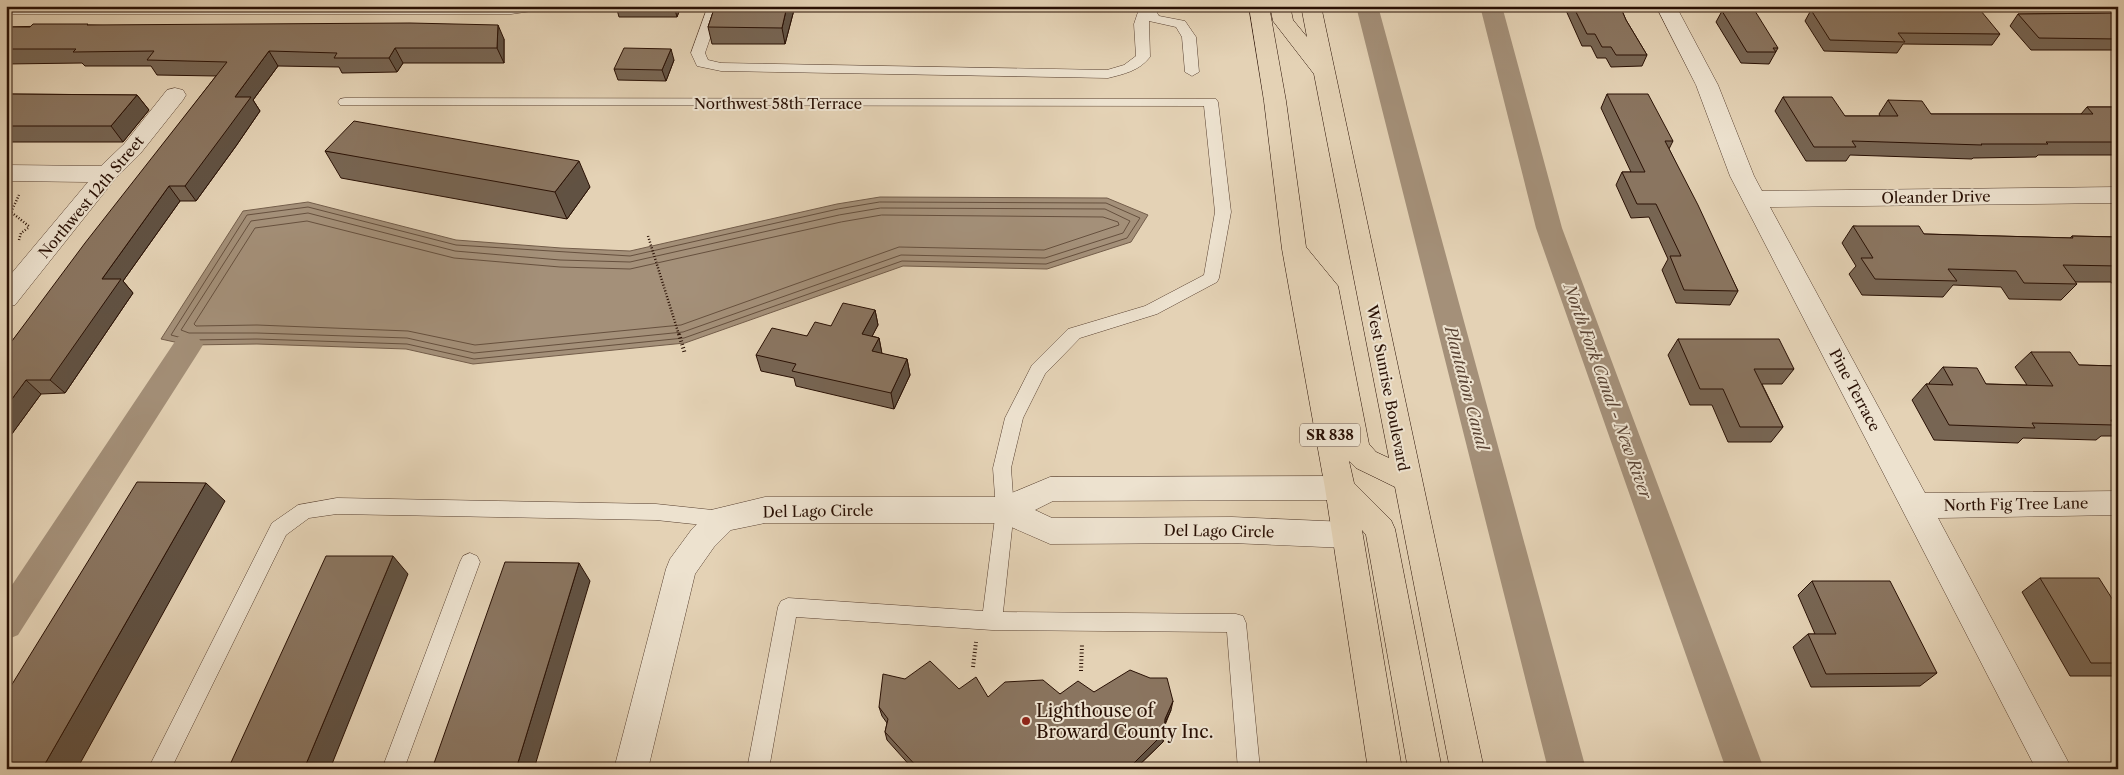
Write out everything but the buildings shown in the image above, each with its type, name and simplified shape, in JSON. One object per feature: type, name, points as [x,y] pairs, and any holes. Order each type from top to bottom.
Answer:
[{"type":"highway","name":"SR 838","points":[[1259,6],[1275,101],[1294,249],[1340,488],[1385,769]]},
{"type":"highway","points":[[1280,6],[1283,21],[1325,74]]},
{"type":"highway","name":"West Sunrise Boulevard","points":[[1311,6],[1406,479],[1467,769]]},
{"type":"highway","points":[[1294,249],[1325,286],[1356,449],[1366,460],[1406,479]]},
{"type":"highway","points":[[1340,488],[1380,529],[1425,769]]},
{"type":"street","points":[[6,8],[501,8],[532,6]]},
{"type":"street","name":"Pine Terrace","points":[[1666,6],[1707,85],[1731,152],[1915,506],[2055,769]]},
{"type":"street","name":"Northwest 12th Street","points":[[6,298],[106,174],[132,149],[175,95]]},
{"type":"street","points":[[13,182],[106,174]]},
{"type":"street","name":"Oleander Drive","points":[[1755,199],[2118,195]]},
{"type":"street","name":"Del Lago Circle","points":[[722,519],[765,510],[1005,510],[1050,489],[1340,488]]},
{"type":"street","name":"North Fig Tree Lane","points":[[1915,506],[2118,503]]},
{"type":"street","name":"Del Lago Circle","points":[[1005,510],[1050,531],[1232,530],[1347,535]]},
{"type":"street","points":[[631,769],[681,569],[702,538],[722,519]]},
{"type":"lane","points":[[715,6],[698,53],[702,63],[721,67],[1108,74],[1129,68],[1143,58],[1140,24],[1146,8]]},
{"type":"lane","points":[[1146,8],[1154,19],[1180,24],[1189,37],[1192,72]]},
{"type":"lane","name":"Northwest 58th Terrace","points":[[345,102],[1211,102],[1223,212],[1211,278],[1151,310],[1074,333],[1038,370],[1014,418],[1002,468],[1005,510]]},
{"type":"lane","points":[[159,769],[279,529],[305,511],[338,506],[647,512],[722,519]]},
{"type":"lane","points":[[992,621],[1005,510]]},
{"type":"lane","points":[[393,769],[470,562]]},
{"type":"lane","points":[[758,769],[788,607],[992,621],[1236,623],[1250,769]]},
{"type":"path","points":[[11,212],[13,182]]},
{"type":"path","points":[[6,214],[11,212]]},
{"type":"path","points":[[11,212],[30,227]]},
{"type":"path","points":[[648,236],[685,354]]},
{"type":"path","points":[[973,666],[976,635]]},
{"type":"path","points":[[1080,671],[1082,638]]},
{"type":"water","points":[[880,197],[1107,198],[1148,215],[1131,242],[1047,269],[903,266],[685,343],[473,364],[406,349],[257,344],[188,345],[161,339],[243,211],[308,202],[456,240],[630,251],[837,204]]},
{"type":"waterway","name":"Plantation Canal","points":[[1367,6],[1567,769]]},
{"type":"waterway","name":"North Fork Canal - New River","points":[[1491,6],[1549,228],[1745,769]]},
{"type":"waterway","points":[[6,624],[188,345]]},
{"type":"place","name":"Lighthouse of Broward County Inc.","points":[[1026,721]]}]
